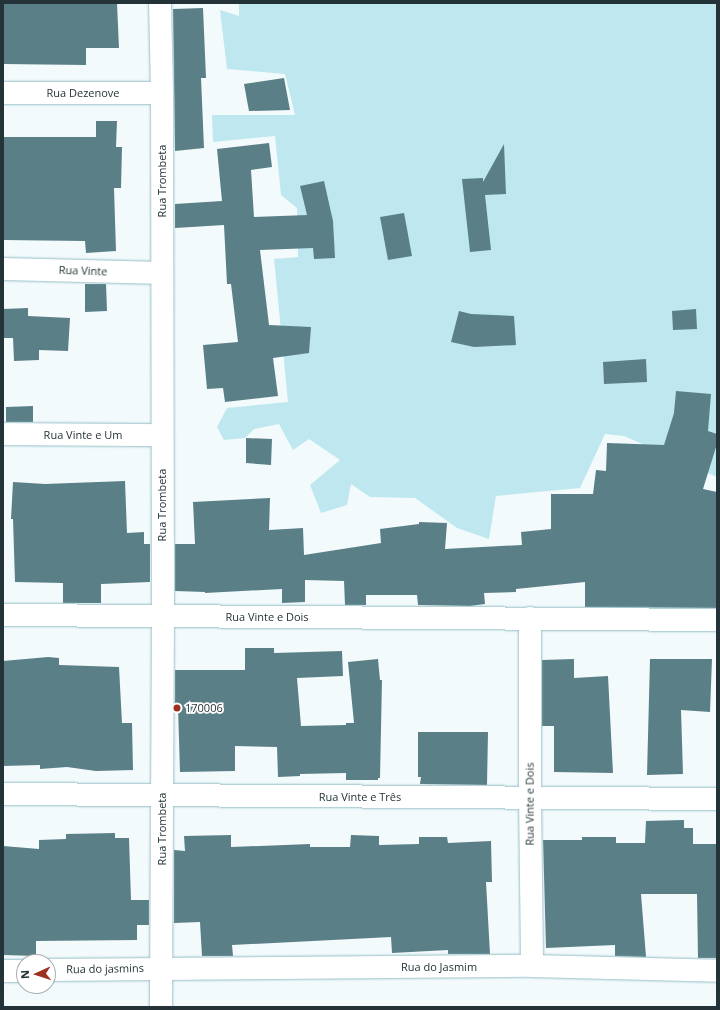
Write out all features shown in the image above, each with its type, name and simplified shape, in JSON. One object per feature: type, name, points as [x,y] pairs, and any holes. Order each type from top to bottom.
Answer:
[{"type":"street","name":"Rua Trombeta","points":[[160,3],[162,93],[163,616],[161,1007]]},
{"type":"street","name":"Rua Dezenove","points":[[3,93],[162,93]]},
{"type":"street","name":"Rua Vinte","points":[[3,269],[162,274]]},
{"type":"street","name":"Rua Vinte e Um","points":[[3,434],[162,436]]},
{"type":"street","name":"Rua Vinte e Dois","points":[[3,615],[717,620]]},
{"type":"street","name":"Rua Vinte e Dois","points":[[530,618],[532,966]]},
{"type":"street","name":"Rua Vinte e Três","points":[[3,794],[717,799]]},
{"type":"street","name":"Rua do Jasmim","points":[[161,968],[532,966],[717,971]]},
{"type":"street","name":"Rua do jasmins","points":[[56,970],[161,968]]},
{"type":"street","points":[[3,971],[16,971]]},
{"type":"shaded area","points":[[239,3],[717,3],[717,477],[624,436],[605,434],[580,488],[496,496],[489,539],[457,528],[415,498],[370,497],[351,484],[347,505],[321,513],[310,485],[340,460],[309,439],[293,450],[279,424],[254,429],[245,438],[224,440],[217,427],[227,408],[288,402],[274,259],[298,257],[297,208],[281,195],[275,136],[213,142],[212,115],[295,115],[285,74],[227,69],[220,10],[239,16]]},
{"type":"building","points":[[3,3],[117,3],[119,48],[86,48],[86,65],[3,64]]},
{"type":"building","points":[[203,8],[206,78],[201,78],[204,148],[175,151],[173,9]]},
{"type":"building","points":[[284,78],[290,110],[249,111],[244,84]]},
{"type":"building","points":[[96,121],[117,121],[116,147],[122,147],[121,188],[114,188],[116,251],[86,253],[85,241],[3,240],[3,137],[96,137]]},
{"type":"building","points":[[269,143],[272,167],[251,170],[254,217],[307,215],[300,186],[324,181],[333,221],[335,258],[314,259],[313,248],[260,250],[269,325],[311,327],[309,353],[273,358],[278,396],[225,402],[223,388],[207,389],[203,345],[238,342],[231,284],[227,284],[224,225],[175,228],[175,204],[222,201],[217,149]]},
{"type":"building","points":[[504,144],[506,194],[485,195],[491,250],[470,252],[462,179],[483,178],[483,182]]},
{"type":"building","points":[[404,213],[412,256],[388,260],[380,217]]},
{"type":"building","points":[[85,284],[106,284],[107,311],[85,312]]},
{"type":"building","points":[[28,308],[28,316],[70,318],[68,351],[39,350],[39,360],[14,361],[13,338],[3,338],[3,309]]},
{"type":"building","points":[[696,309],[697,329],[673,330],[672,311]]},
{"type":"building","points":[[459,311],[471,314],[514,316],[516,345],[474,347],[451,342]]},
{"type":"building","points":[[646,359],[647,382],[604,384],[603,362]]},
{"type":"building","points":[[676,391],[711,394],[708,431],[717,434],[717,444],[703,489],[717,492],[717,608],[585,607],[585,582],[516,589],[516,592],[484,593],[485,604],[470,606],[418,605],[417,595],[366,595],[366,605],[345,605],[344,581],[305,580],[305,602],[282,603],[282,589],[205,593],[175,591],[175,544],[195,544],[193,502],[270,498],[269,530],[303,528],[304,555],[381,543],[380,529],[419,524],[419,522],[447,523],[445,549],[522,545],[521,532],[551,529],[551,494],[593,494],[596,470],[606,471],[607,443],[664,445],[674,413]]},
{"type":"building","points":[[33,406],[33,422],[6,422],[6,407]]},
{"type":"building","points":[[246,438],[272,439],[271,465],[246,463]]},
{"type":"building","points":[[125,481],[127,533],[144,532],[144,544],[150,544],[150,582],[101,584],[101,603],[63,603],[63,583],[15,582],[13,519],[11,519],[13,482],[45,484]]},
{"type":"building","points":[[245,648],[274,648],[274,653],[342,651],[343,676],[297,678],[301,726],[346,725],[346,723],[354,723],[348,662],[378,659],[380,680],[382,680],[380,778],[378,778],[378,780],[346,780],[346,773],[300,774],[300,776],[278,777],[277,747],[235,746],[235,771],[180,772],[178,707],[175,707],[175,670],[245,670]]},
{"type":"building","points":[[48,657],[59,658],[59,665],[119,667],[122,723],[132,723],[133,770],[96,771],[67,767],[40,769],[40,765],[3,766],[3,661]]},
{"type":"building","points":[[574,659],[574,678],[608,676],[613,773],[554,772],[554,726],[542,726],[542,660]]},
{"type":"building","points":[[650,659],[712,659],[710,712],[681,710],[683,774],[647,775]]},
{"type":"building","points":[[418,732],[488,732],[487,785],[420,784],[421,777],[418,777]]},
{"type":"building","points":[[684,820],[684,828],[693,828],[693,844],[717,844],[717,958],[698,958],[697,894],[641,894],[646,957],[615,956],[615,945],[546,948],[543,840],[582,840],[582,837],[616,837],[616,843],[645,843],[646,821]]},
{"type":"building","points":[[115,833],[115,838],[129,838],[131,900],[149,900],[149,925],[137,925],[137,940],[36,941],[36,954],[3,955],[3,846],[39,849],[39,840],[66,839],[66,834]]},
{"type":"building","points":[[231,835],[231,847],[310,844],[310,847],[350,847],[351,835],[379,836],[379,845],[419,844],[419,837],[447,837],[448,843],[491,841],[492,882],[486,882],[490,954],[448,954],[448,950],[392,953],[391,937],[232,945],[233,956],[202,956],[200,922],[174,923],[174,850],[185,851],[184,836]]},
{"type":"place","name":"170006","points":[[177,708]]}]
